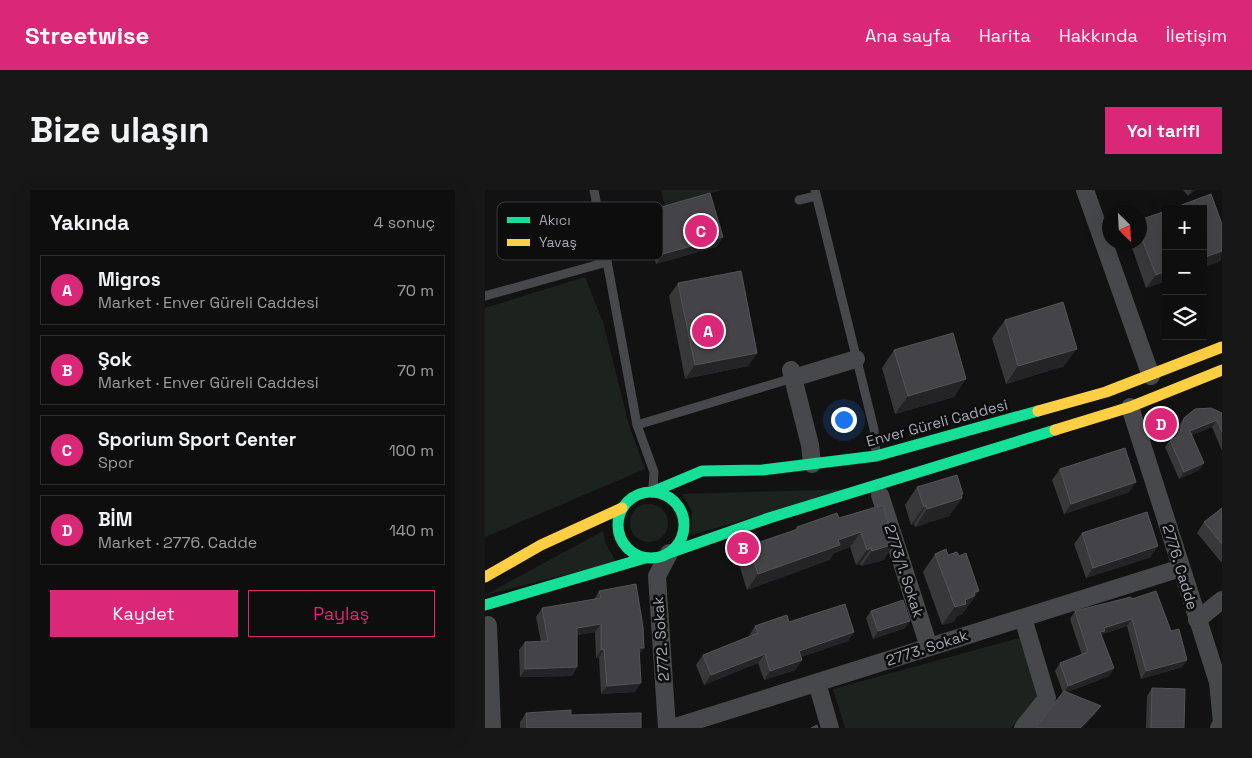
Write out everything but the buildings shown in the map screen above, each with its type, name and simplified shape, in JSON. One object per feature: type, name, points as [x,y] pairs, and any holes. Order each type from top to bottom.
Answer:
[{"type":"main road","name":"Enver Güreli Caddesi","points":[[652,492],[702,472],[762,470],[876,456],[1106,392],[1222,347]]},
{"type":"main road","points":[[485,605],[645,558],[653,558],[769,518],[1130,407],[1222,370]]},
{"type":"main road","points":[[485,577],[541,545],[622,508],[635,496],[652,492],[671,499],[683,516],[682,537],[669,553]]},
{"type":"main road","points":[[622,508],[618,528],[621,539],[626,548],[645,558]]},
{"type":"street","points":[[1085,190],[1151,376]]},
{"type":"street","points":[[812,464],[811,445],[792,374],[856,359]]},
{"type":"street","name":"2776. Cadde","points":[[1130,407],[1197,620],[1220,683],[1221,723],[1219,728]]},
{"type":"street","name":"2773/1. Sokak","points":[[880,496],[929,648]]},
{"type":"street","name":"2772. Sokak","points":[[667,728],[657,576],[669,553]]},
{"type":"street","points":[[645,558],[657,576]]},
{"type":"street","name":"2773. Sokak","points":[[672,728],[1181,568]]},
{"type":"street","points":[[1197,620],[1222,600]]},
{"type":"street","points":[[1023,618],[1047,698],[1023,728]]},
{"type":"street","points":[[488,625],[492,728]]},
{"type":"street","points":[[817,683],[830,728]]},
{"type":"lane","points":[[799,200],[816,193],[874,429],[876,456]]},
{"type":"lane","points":[[485,296],[607,262],[637,425],[654,472],[652,492]]},
{"type":"lane","points":[[637,425],[792,374]]},
{"type":"shaded area","points":[[661,190],[722,190],[665,206]]},
{"type":"shaded area","points":[[585,277],[603,322],[629,425],[645,469],[485,537],[485,308]]},
{"type":"shaded area","points":[[854,489],[691,535],[692,511],[682,494]]},
{"type":"shaded area","points":[[649,504],[663,509],[668,523],[663,537],[649,542],[635,537],[630,523],[635,509]]},
{"type":"shaded area","points":[[603,531],[605,542],[616,562],[485,595]]},
{"type":"shaded area","points":[[1023,637],[1041,694],[1011,728],[845,728],[833,689]]},
{"type":"traffic: fast","points":[[652,492],[702,471],[762,470],[876,456],[1038,411]]},
{"type":"traffic: fast","points":[[669,553],[769,518],[1055,430]]},
{"type":"traffic: fast","points":[[651,492],[664,494],[679,507],[682,512],[684,525],[682,538],[669,553],[664,556],[651,558],[638,556],[623,543],[620,538],[618,525],[620,512],[633,497],[638,494],[651,492]]},
{"type":"traffic: fast","points":[[485,605],[645,558]]},
{"type":"traffic: slow","points":[[1038,411],[1106,392],[1222,347]]},
{"type":"traffic: slow","points":[[1055,430],[1130,407],[1222,370]]},
{"type":"traffic: slow","points":[[485,577],[541,545],[622,508]]},
{"type":"place","name":"Sporium Sport Center","points":[[701,231]]},
{"type":"place","name":"Migros","points":[[708,331]]},
{"type":"place","name":"BİM","points":[[1161,424]]},
{"type":"place","name":"Şok","points":[[743,548]]}]
